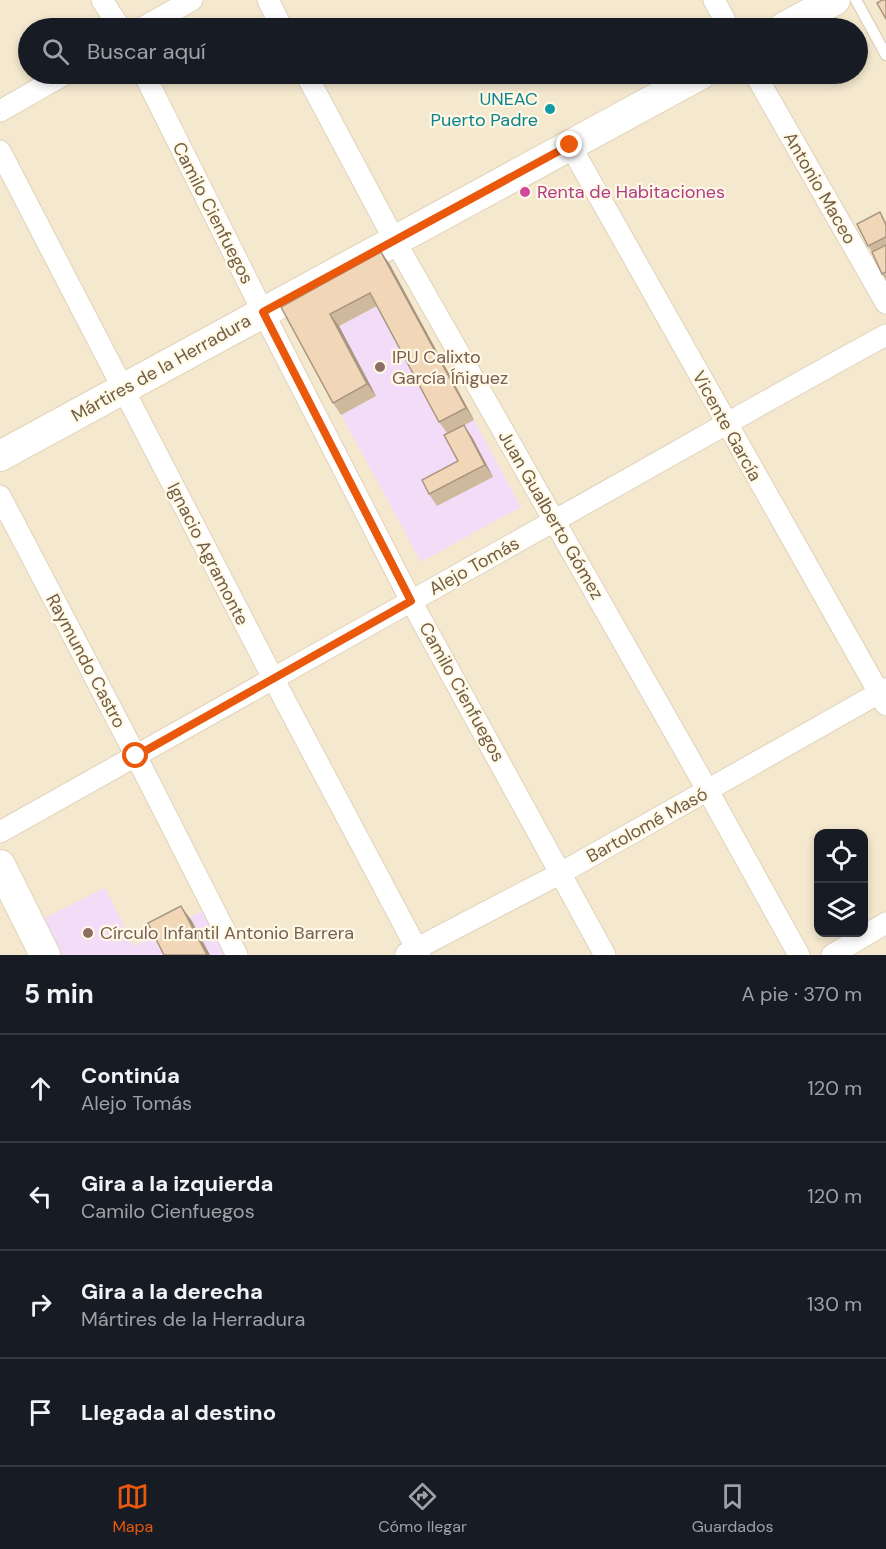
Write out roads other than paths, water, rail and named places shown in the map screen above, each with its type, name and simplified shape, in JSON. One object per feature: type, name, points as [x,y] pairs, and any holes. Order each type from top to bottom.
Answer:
[{"type":"street","points":[[102,0],[114,18]]},
{"type":"street","points":[[160,18],[192,0]]},
{"type":"street","points":[[258,0],[275,15]]},
{"type":"street","points":[[714,0],[724,18]]},
{"type":"street","points":[[802,18],[835,0]]},
{"type":"street","points":[[0,111],[47,84]]},
{"type":"street","name":"Camilo Cienfuegos","points":[[149,84],[411,601],[606,955]]},
{"type":"street","name":"Juan Gualberto Gómez","points":[[311,84],[395,241],[799,955]]},
{"type":"street","name":"Mártires de la Herradura","points":[[0,456],[683,84]]},
{"type":"street","name":"Antonio Maceo","points":[[761,84],[886,303]]},
{"type":"street","name":"Vicente García","points":[[570,145],[726,423],[884,696]]},
{"type":"street","name":"Ignacio Agramonte","points":[[0,152],[413,953]]},
{"type":"street","name":"Alejo Tomás","points":[[0,832],[886,334]]},
{"type":"street","name":"Raymundo Castro","points":[[0,496],[237,955]]},
{"type":"street","name":"Bartolomé Masó","points":[[413,953],[884,696]]},
{"type":"street","points":[[0,865],[45,955]]},
{"type":"street","points":[[832,955],[886,923]]},
{"type":"lane","points":[[856,0],[866,18]]},
{"type":"lane","points":[[868,22],[886,55]]},
{"type":"place","name":"UNEAC Puerto Padre","points":[[550,109]]},
{"type":"place","name":"Renta de Habitaciones","points":[[525,192]]},
{"type":"place","name":"IPU Calixto García Íñiguez","points":[[380,367]]},
{"type":"place","name":"Círculo Infantil Antonio Barrera","points":[[88,933]]}]
